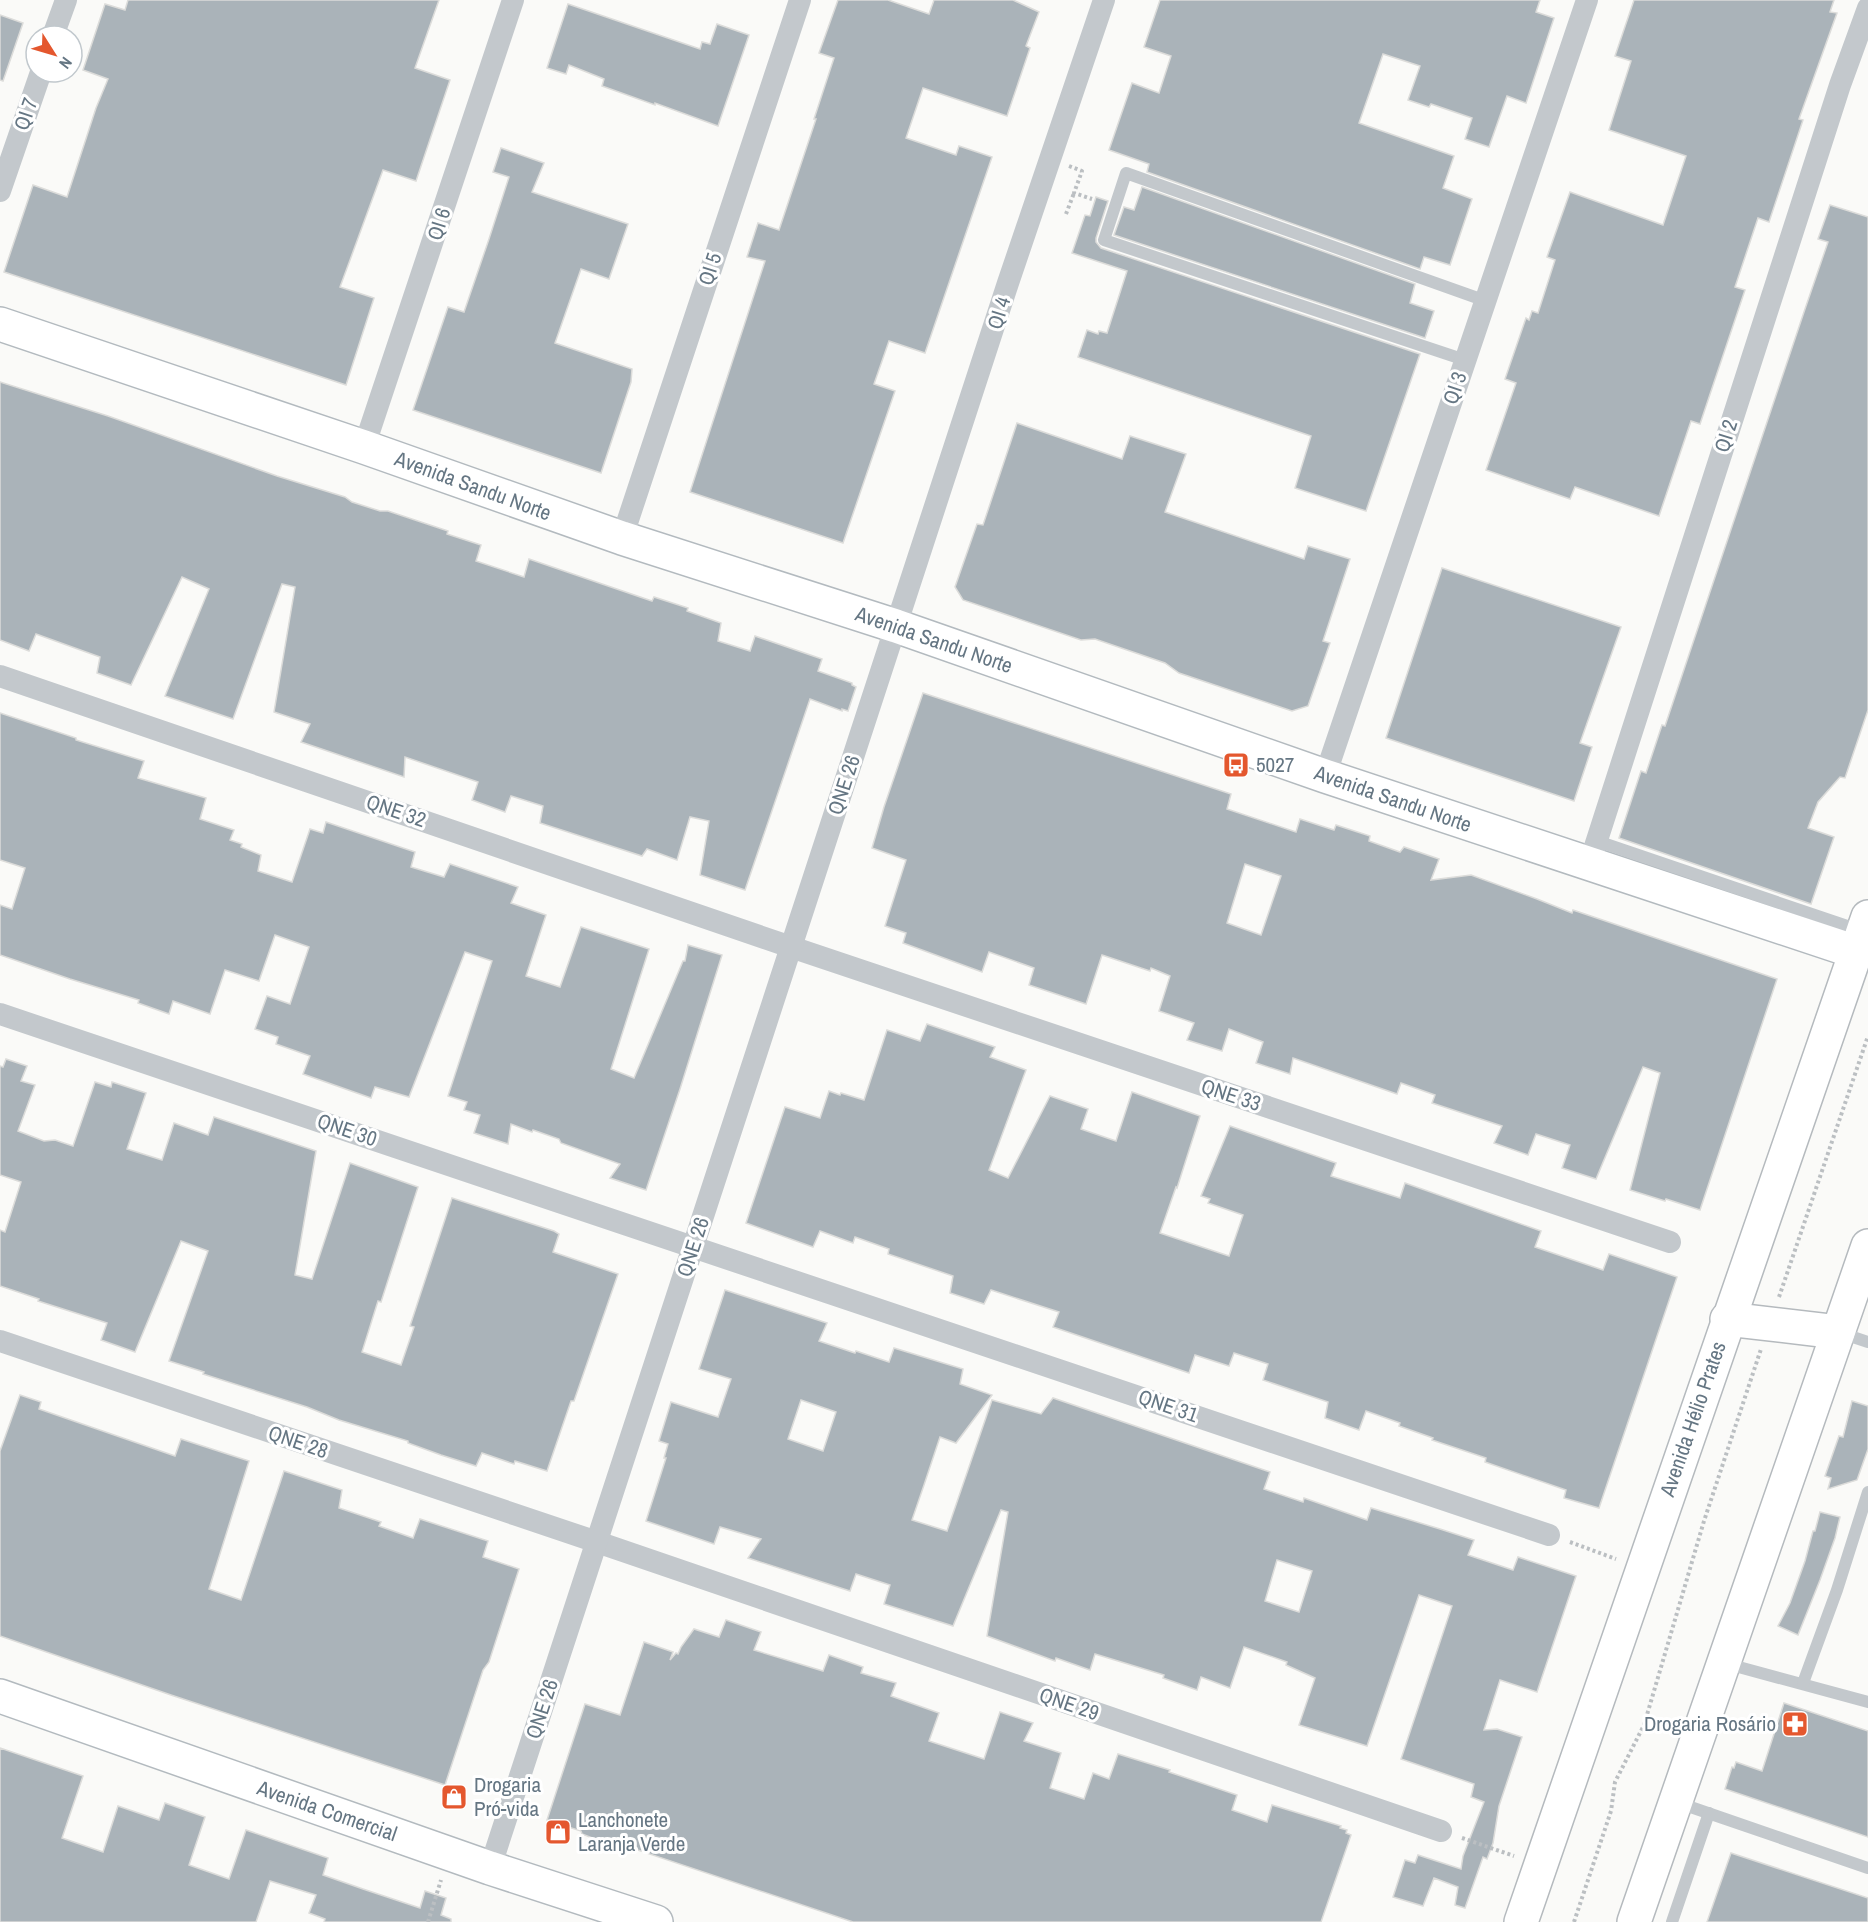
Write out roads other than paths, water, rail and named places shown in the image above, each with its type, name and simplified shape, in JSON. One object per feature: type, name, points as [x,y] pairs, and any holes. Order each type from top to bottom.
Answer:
[{"type":"main road","name":"Avenida Sandu Norte","points":[[0,324],[364,447],[622,538],[896,626],[1325,777],[1593,853],[1864,938]]},
{"type":"main road","name":"Avenida Hélio Prates","points":[[1521,1922],[1727,1319],[1864,938]]},
{"type":"main road","points":[[1634,1922],[1723,1662],[1853,1337],[1868,1246]]},
{"type":"main road","points":[[1727,1319],[1853,1337]]},
{"type":"main road","name":"Avenida Comercial","points":[[0,1696],[490,1868],[656,1922]]},
{"type":"street","points":[[57,24],[66,0]]},
{"type":"street","name":"QI 6","points":[[364,447],[513,0]]},
{"type":"street","name":"QI 5","points":[[622,538],[800,0]]},
{"type":"street","name":"QI 4","points":[[896,626],[1104,0]]},
{"type":"street","name":"QI 3","points":[[1325,777],[1587,0]]},
{"type":"street","name":"QI 2","points":[[1593,853],[1829,119],[1868,8]]},
{"type":"street","name":"QI 7","points":[[0,191],[37,84]]},
{"type":"street","name":"QNE 26","points":[[490,1868],[896,626]]},
{"type":"street","name":"QNE 32","points":[[0,676],[791,947]]},
{"type":"street","name":"QNE 33","points":[[791,947],[1671,1242]]},
{"type":"street","name":"QNE 30","points":[[0,1014],[693,1247]]},
{"type":"street","name":"QNE 31","points":[[693,1247],[1549,1535]]},
{"type":"street","name":"QNE 28","points":[[0,1341],[597,1542]]},
{"type":"street","name":"QNE 29","points":[[597,1542],[1441,1831]]},
{"type":"lane","points":[[1465,360],[1104,240],[1126,173],[1486,302]]},
{"type":"lane","points":[[1803,1683],[1837,1590],[1868,1492]]},
{"type":"lane","points":[[1723,1662],[1868,1702]]},
{"type":"lane","points":[[1676,1802],[1868,1868]]},
{"type":"lane","points":[[1672,1922],[1709,1813]]},
{"type":"place","name":"5027","points":[[1236,765]]},
{"type":"place","name":"Drogaria Rosário","points":[[1795,1724]]},
{"type":"place","name":"Drogaria Pró-vida","points":[[454,1797]]},
{"type":"place","name":"Lanchonete Laranja Verde","points":[[558,1832]]}]
